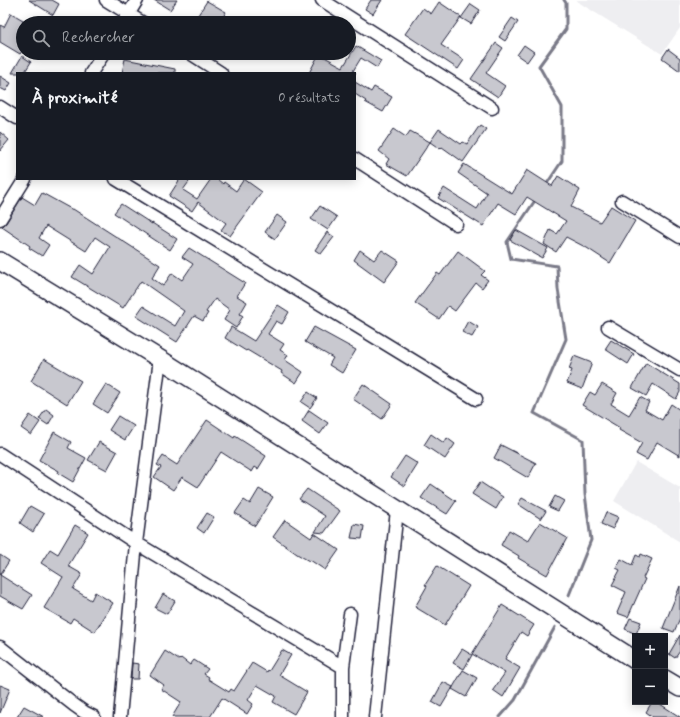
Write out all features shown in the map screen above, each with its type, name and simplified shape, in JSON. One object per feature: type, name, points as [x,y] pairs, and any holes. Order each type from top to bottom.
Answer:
[{"type":"street","points":[[106,0],[124,16]]},
{"type":"street","points":[[127,16],[137,0]]},
{"type":"street","points":[[322,0],[347,16]]},
{"type":"street","points":[[356,22],[492,108]]},
{"type":"street","points":[[92,72],[99,60]]},
{"type":"street","points":[[201,60],[219,72]]},
{"type":"street","points":[[0,107],[16,117]]},
{"type":"street","points":[[356,160],[456,224]]},
{"type":"street","points":[[0,219],[24,180]]},
{"type":"street","points":[[118,180],[476,399]]},
{"type":"street","points":[[622,201],[680,237]]},
{"type":"street","points":[[0,261],[160,360],[632,658]]},
{"type":"street","points":[[608,327],[680,370]]},
{"type":"street","points":[[120,717],[136,543],[160,360]]},
{"type":"street","points":[[0,454],[136,543],[343,666]]},
{"type":"street","points":[[375,717],[397,510]]},
{"type":"street","points":[[343,717],[343,666],[350,614]]},
{"type":"street","points":[[0,647],[74,705],[94,717]]},
{"type":"street","points":[[668,681],[680,688]]},
{"type":"shaded area","points":[[576,0],[680,0],[680,28],[662,54]]},
{"type":"shaded area","points":[[636,462],[680,488],[680,542],[614,501]]},
{"type":"building","points":[[29,0],[52,0],[59,4],[53,15]]},
{"type":"building","points":[[154,0],[177,0],[170,10]]},
{"type":"building","points":[[371,0],[382,0],[373,14],[365,9]]},
{"type":"building","points":[[207,1],[226,12],[224,16],[198,15]]},
{"type":"building","points":[[439,2],[461,17],[441,45],[464,60],[458,69],[405,34],[423,8],[431,14]]},
{"type":"building","points":[[471,4],[480,10],[471,24],[461,18]]},
{"type":"building","points":[[11,13],[16,16],[16,52],[0,42],[0,25],[4,27]]},
{"type":"building","points":[[512,18],[518,22],[505,41],[499,37]]},
{"type":"building","points":[[496,43],[503,48],[486,73],[505,86],[498,97],[471,79]]},
{"type":"building","points":[[524,45],[534,52],[527,62],[517,55]]},
{"type":"building","points":[[356,46],[381,61],[377,68],[361,58],[353,71],[354,72],[310,72],[316,60],[330,60],[343,67],[347,60],[356,60]]},
{"type":"building","points":[[668,49],[680,58],[680,71],[662,58]]},
{"type":"building","points":[[20,60],[28,60],[31,62],[25,72],[12,73]]},
{"type":"building","points":[[125,60],[175,69],[175,72],[122,72]]},
{"type":"building","points":[[0,76],[11,83],[6,91],[0,88]]},
{"type":"building","points":[[356,83],[371,92],[374,87],[392,97],[383,112],[365,102],[366,101],[356,95]]},
{"type":"building","points":[[480,125],[486,129],[463,162],[442,147],[440,149],[430,142],[439,129],[461,144],[463,142],[467,144]]},
{"type":"building","points":[[394,129],[406,137],[410,131],[430,142],[407,176],[386,164],[389,159],[379,151]]},
{"type":"building","points":[[0,132],[9,140],[0,151]]},
{"type":"building","points":[[464,164],[512,194],[527,170],[552,186],[558,176],[580,190],[571,207],[600,222],[611,206],[635,221],[610,263],[587,248],[566,237],[556,252],[544,244],[550,230],[557,234],[566,221],[527,197],[516,214],[498,203],[483,226],[438,198],[444,188],[477,209],[487,193],[458,173]]},
{"type":"building","points":[[179,180],[190,180],[183,190],[197,199],[210,180],[218,180],[223,184],[224,182],[236,191],[243,180],[245,180],[262,192],[230,236],[221,230],[226,223],[198,202],[192,211],[169,196]]},
{"type":"building","points":[[42,193],[73,209],[160,265],[152,278],[163,286],[172,273],[182,280],[193,264],[182,257],[189,248],[245,283],[237,296],[247,302],[240,314],[243,316],[236,328],[224,320],[230,310],[215,299],[206,312],[208,313],[203,321],[194,316],[177,342],[136,316],[143,306],[175,326],[184,311],[141,281],[123,308],[72,277],[80,265],[93,274],[110,247],[95,237],[86,251],[46,226],[39,238],[49,245],[42,256],[29,248],[30,246],[2,227],[22,197],[35,205]]},
{"type":"building","points":[[121,204],[177,239],[170,250],[114,213]]},
{"type":"building","points":[[320,206],[337,217],[328,230],[311,219]]},
{"type":"building","points":[[277,215],[287,222],[275,239],[265,232]]},
{"type":"building","points":[[516,230],[548,248],[542,258],[510,240]]},
{"type":"building","points":[[327,232],[334,237],[321,254],[315,250]]},
{"type":"building","points":[[360,250],[374,260],[382,250],[399,261],[384,282],[354,260]]},
{"type":"building","points":[[458,251],[485,271],[481,275],[488,280],[482,288],[476,283],[455,311],[448,306],[439,319],[415,303],[437,273],[440,275]]},
{"type":"building","points":[[278,305],[289,312],[282,324],[276,321],[268,334],[284,344],[280,350],[288,355],[285,360],[303,372],[296,383],[281,373],[282,371],[225,338],[231,327],[254,341]]},
{"type":"building","points":[[468,321],[478,327],[472,337],[462,332]]},
{"type":"building","points":[[314,327],[356,350],[342,373],[329,365],[333,358],[305,342]]},
{"type":"building","points":[[611,340],[634,354],[628,364],[605,349]]},
{"type":"building","points":[[574,356],[592,363],[582,389],[567,383],[572,370],[569,369]]},
{"type":"building","points":[[44,359],[81,381],[67,404],[31,381]]},
{"type":"building","points":[[646,363],[680,384],[680,392],[676,399],[653,384],[646,396],[632,388]]},
{"type":"building","points":[[106,384],[120,393],[107,413],[93,404]]},
{"type":"building","points":[[363,384],[392,404],[382,419],[353,399]]},
{"type":"building","points":[[602,384],[617,393],[611,404],[629,415],[640,397],[649,402],[645,410],[662,420],[671,404],[680,410],[680,456],[657,442],[647,460],[636,454],[642,443],[619,430],[620,428],[582,405],[590,392],[595,395]]},
{"type":"building","points":[[308,392],[317,398],[310,408],[301,402]]},
{"type":"building","points":[[46,409],[54,415],[48,425],[39,419]]},
{"type":"building","points":[[309,410],[328,423],[320,434],[302,421]]},
{"type":"building","points":[[30,415],[40,422],[31,435],[21,428]]},
{"type":"building","points":[[118,416],[134,426],[125,440],[109,430]]},
{"type":"building","points":[[207,420],[234,438],[235,436],[266,456],[258,469],[255,467],[252,472],[221,452],[198,487],[182,477],[173,490],[154,477],[161,467],[157,465],[163,456],[177,465]]},
{"type":"building","points":[[54,432],[71,442],[68,448],[86,458],[73,482],[58,473],[59,471],[39,460]]},
{"type":"building","points":[[431,434],[444,443],[447,438],[455,444],[445,459],[424,445]]},
{"type":"building","points":[[99,442],[117,452],[107,470],[88,460]]},
{"type":"building","points":[[501,445],[536,463],[528,478],[494,458]]},
{"type":"building","points":[[405,456],[418,464],[404,486],[391,477]]},
{"type":"building","points":[[480,482],[503,497],[496,509],[472,494]]},
{"type":"building","points":[[431,484],[456,501],[447,514],[421,498]]},
{"type":"building","points":[[259,489],[273,497],[255,526],[235,513],[244,500],[250,504]]},
{"type":"building","points":[[307,489],[340,511],[324,533],[315,532],[325,516],[299,499]]},
{"type":"building","points":[[555,496],[564,501],[558,511],[549,507]]},
{"type":"building","points":[[522,498],[546,511],[541,519],[518,504]]},
{"type":"building","points":[[30,506],[44,514],[33,532],[20,523]]},
{"type":"building","points":[[606,512],[618,517],[613,529],[601,524]]},
{"type":"building","points":[[207,513],[214,517],[204,533],[197,528]]},
{"type":"building","points":[[285,520],[311,538],[314,533],[339,550],[325,570],[310,560],[309,561],[297,554],[273,537]]},
{"type":"building","points":[[540,522],[567,538],[547,575],[518,558],[519,556],[501,545],[509,530],[528,541]]},
{"type":"building","points":[[354,524],[364,526],[362,539],[351,538]]},
{"type":"building","points":[[75,525],[88,533],[68,566],[82,574],[73,589],[91,600],[95,592],[113,603],[95,632],[73,618],[70,623],[44,608],[63,577],[41,563],[50,549],[58,554]]},
{"type":"building","points":[[641,554],[652,559],[628,617],[617,613],[626,592],[612,585],[620,570],[616,568],[621,559],[632,565],[636,555],[640,557]]},
{"type":"building","points":[[0,555],[9,561],[0,575]]},
{"type":"building","points":[[437,566],[469,586],[445,625],[415,607],[427,586],[425,585]]},
{"type":"building","points":[[0,575],[32,595],[23,609],[0,596]]},
{"type":"building","points":[[680,586],[680,618],[674,632],[663,628]]},
{"type":"building","points":[[163,594],[175,601],[167,614],[155,608]]},
{"type":"building","points":[[502,605],[534,625],[527,636],[521,632],[505,659],[520,668],[503,697],[493,690],[505,673],[472,654]]},
{"type":"building","points":[[630,618],[641,622],[636,633],[625,629]]},
{"type":"building","points":[[680,635],[680,651],[675,658],[669,654]]},
{"type":"building","points":[[462,649],[472,655],[464,669],[453,663]]},
{"type":"building","points":[[282,650],[291,655],[279,675],[307,692],[294,714],[273,702],[276,696],[257,685],[248,700],[253,704],[247,714],[222,698],[210,717],[172,717],[181,702],[161,689],[164,685],[150,675],[165,651],[179,660],[181,658],[190,665],[194,660],[208,669],[204,674],[209,677],[208,679],[229,692],[231,689],[234,691],[252,663],[267,672]]},
{"type":"building","points":[[132,663],[139,664],[138,679],[131,679]]},
{"type":"building","points":[[463,670],[477,678],[466,697],[452,689]]},
{"type":"building","points":[[443,682],[453,687],[441,707],[432,702]]},
{"type":"building","points":[[0,685],[10,689],[0,713]]},
{"type":"building","points":[[650,705],[662,705],[680,717],[653,717],[646,712]]},
{"type":"building","points":[[24,706],[44,717],[17,717]]},
{"type":"waterway","points":[[546,185],[562,161],[562,107],[539,66],[566,29],[566,3],[564,0]]},
{"type":"waterway","points":[[536,199],[507,242],[511,259],[557,266],[558,289],[566,339],[534,413],[583,440],[585,494],[591,540],[569,595]]},
{"type":"waterway","points":[[500,717],[515,700],[555,627]]}]
